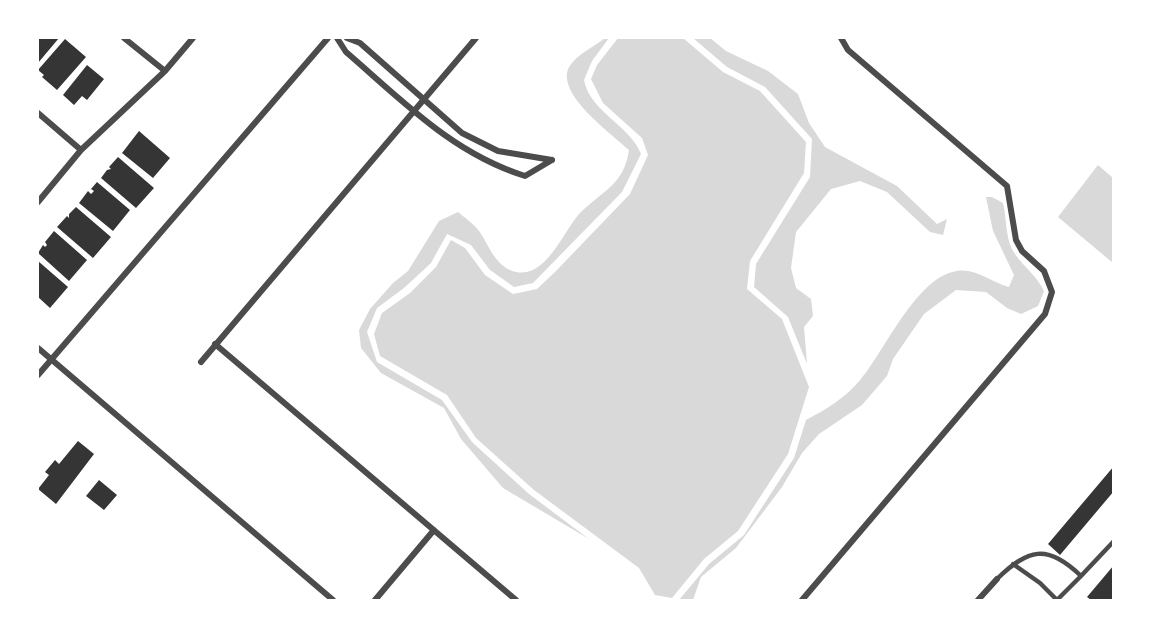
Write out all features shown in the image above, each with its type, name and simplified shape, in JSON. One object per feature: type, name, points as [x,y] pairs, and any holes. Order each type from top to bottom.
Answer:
[{"type":"street","points":[[124,38],[165,70]]},
{"type":"street","points":[[38,202],[81,150],[165,70],[193,38]]},
{"type":"street","points":[[38,375],[328,38]]},
{"type":"street","points":[[337,38],[346,52],[452,143],[508,171],[525,176],[552,160],[528,154],[518,156],[479,143],[462,133],[360,43],[347,38]]},
{"type":"street","points":[[201,362],[476,38]]},
{"type":"street","points":[[802,600],[1045,314],[1052,292],[1044,271],[1022,251],[1016,240],[1007,186],[848,50],[841,38]]},
{"type":"street","points":[[38,113],[81,150]]},
{"type":"street","points":[[215,344],[516,600]]},
{"type":"street","points":[[38,348],[333,600]]},
{"type":"street","points":[[375,600],[434,530]]},
{"type":"street","points":[[978,600],[997,579]]},
{"type":"lane","points":[[1013,564],[1040,583],[1057,600],[1113,541]]},
{"type":"lane","points":[[997,579],[1024,555],[1040,552],[1071,566],[1081,576]]},
{"type":"shaded area","points":[[605,38],[609,38],[592,61],[584,80],[594,101],[636,144],[641,154],[622,192],[533,283],[514,287],[490,270],[471,245],[447,234],[431,263],[404,288],[377,308],[367,332],[377,362],[442,400],[472,442],[529,494],[589,539],[503,488],[461,439],[444,408],[381,373],[361,348],[359,330],[370,309],[393,283],[408,271],[439,221],[458,212],[477,228],[491,252],[504,267],[522,273],[533,270],[543,263],[580,213],[617,179],[626,162],[629,150],[587,113],[570,89],[567,78],[572,62]]},
{"type":"shaded area","points":[[618,38],[683,38],[723,72],[760,91],[806,142],[804,173],[750,261],[747,289],[782,319],[809,387],[788,454],[738,531],[704,559],[672,598],[655,595],[639,568],[534,490],[476,438],[447,395],[380,356],[374,334],[382,313],[410,293],[436,267],[451,240],[465,248],[485,275],[513,294],[537,289],[630,194],[648,155],[642,138],[603,103],[591,79],[597,65]]},
{"type":"shaded area","points":[[693,38],[710,38],[726,51],[768,71],[798,94],[809,123],[825,147],[897,186],[937,224],[947,219],[943,235],[930,232],[887,192],[860,181],[831,189],[796,232],[791,268],[796,288],[811,299],[813,316],[804,327],[807,364],[788,317],[754,287],[756,264],[810,177],[812,139],[765,87],[727,67]]},
{"type":"shaded area","points":[[1098,165],[1113,178],[1113,263],[1058,217]]},
{"type":"shaded area","points":[[986,197],[992,197],[1003,203],[1012,248],[1044,291],[1038,306],[1021,314],[1007,308],[986,292],[956,290],[924,314],[893,359],[887,376],[862,405],[819,434],[802,453],[782,487],[736,548],[701,577],[693,600],[679,600],[709,564],[744,535],[794,458],[806,420],[821,412],[855,386],[915,300],[928,286],[942,276],[964,271],[1009,287],[1014,275],[993,231]]},
{"type":"building","points":[[38,38],[59,38],[38,63]]},
{"type":"building","points":[[65,39],[86,57],[57,90],[42,77],[44,75],[38,70]]},
{"type":"building","points":[[87,65],[104,79],[87,100],[82,96],[74,105],[63,95]]},
{"type":"building","points":[[139,131],[170,158],[153,178],[122,153]]},
{"type":"building","points":[[118,157],[154,188],[136,208],[101,178],[107,170],[111,169],[109,167]]},
{"type":"building","points":[[97,182],[130,210],[113,231],[79,203],[88,191],[91,194],[94,191],[91,189]]},
{"type":"building","points":[[76,207],[111,237],[93,258],[57,227],[67,216],[69,218],[69,214]]},
{"type":"building","points":[[54,231],[87,260],[69,281],[38,253],[43,245],[45,247],[47,245],[45,242]]},
{"type":"building","points":[[38,261],[68,287],[50,308],[38,297]]},
{"type":"building","points":[[78,441],[94,454],[56,504],[38,489],[49,475],[45,472],[55,460],[59,464]]},
{"type":"building","points":[[1114,466],[1114,491],[1060,555],[1048,544]]},
{"type":"building","points":[[99,480],[117,495],[104,510],[86,496]]},
{"type":"building","points":[[1114,565],[1114,600],[1091,600],[1087,597]]}]
